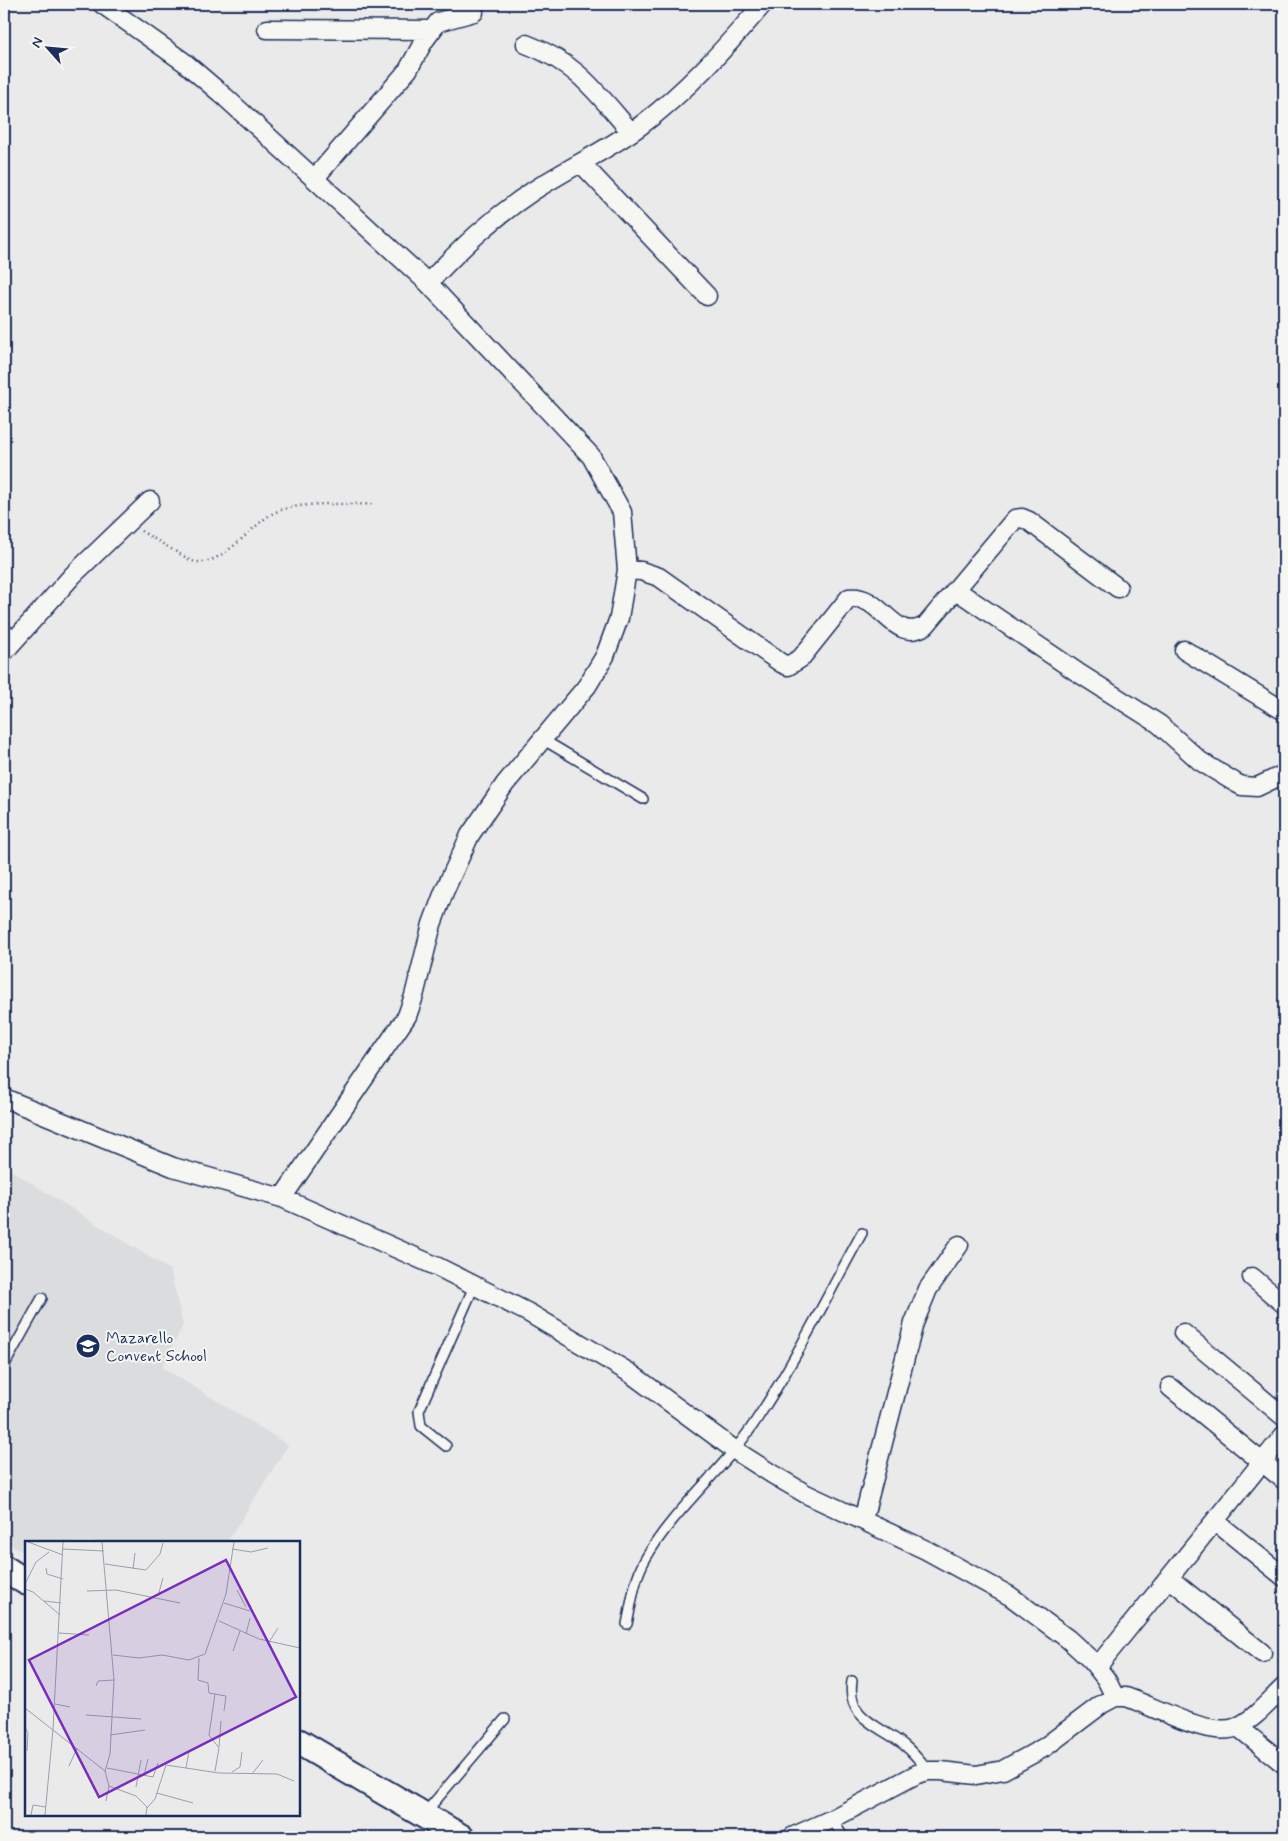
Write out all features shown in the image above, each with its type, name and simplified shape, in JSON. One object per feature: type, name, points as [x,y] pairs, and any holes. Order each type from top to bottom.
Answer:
[{"type":"street","points":[[102,4],[184,62],[315,178],[428,283],[591,456],[622,512],[627,570],[619,618],[605,656],[587,686],[488,807],[459,857],[432,924],[414,996],[407,1016],[282,1198]]},
{"type":"street","points":[[428,283],[482,228],[534,191],[630,132],[673,100],[719,56],[763,4]]},
{"type":"street","points":[[315,178],[408,70],[431,30],[438,22],[474,12]]},
{"type":"street","points":[[267,29],[431,30]]},
{"type":"street","points":[[526,44],[548,52],[574,69],[630,132]]},
{"type":"street","points":[[581,163],[707,296]]},
{"type":"street","points":[[4,652],[9,632],[73,575],[150,501]]},
{"type":"street","points":[[627,570],[641,571],[659,577],[781,663],[788,666],[801,658],[849,598],[858,597],[868,601],[902,628],[909,631],[917,631],[926,625],[1015,519],[1022,518],[1038,527],[1118,588]]},
{"type":"street","points":[[956,590],[1077,672],[1159,724],[1200,761],[1236,783],[1242,786],[1257,787],[1284,774]]},
{"type":"street","points":[[1184,650],[1284,710]]},
{"type":"street","points":[[4,1098],[174,1167],[282,1198],[476,1284],[580,1342],[630,1373],[736,1451],[806,1494],[926,1550],[1010,1596],[1068,1639],[1106,1679],[1115,1697]]},
{"type":"street","points":[[863,1520],[914,1323],[928,1290],[959,1245]]},
{"type":"street","points":[[1252,1277],[1284,1304]]},
{"type":"street","points":[[1183,1333],[1284,1417]]},
{"type":"street","points":[[1170,1386],[1284,1480]]},
{"type":"street","points":[[1097,1668],[1284,1435]]},
{"type":"street","points":[[1215,1521],[1284,1576]]},
{"type":"street","points":[[4,1568],[25,1581]]},
{"type":"street","points":[[1169,1578],[1262,1653]]},
{"type":"street","points":[[792,1837],[832,1819],[917,1774],[928,1771],[976,1775],[1003,1770],[1045,1747],[1102,1704],[1115,1697],[1126,1697],[1210,1729],[1225,1731],[1238,1726],[1284,1686]]},
{"type":"street","points":[[1238,1726],[1284,1764]]},
{"type":"street","points":[[300,1743],[461,1837]]},
{"type":"lane","points":[[542,739],[644,799]]},
{"type":"lane","points":[[627,1624],[636,1582],[645,1560],[660,1537],[736,1451],[770,1397],[862,1233]]},
{"type":"lane","points":[[446,1446],[421,1426],[419,1411],[476,1284]]},
{"type":"lane","points":[[4,1366],[42,1298]]},
{"type":"lane","points":[[852,1681],[850,1692],[852,1702],[858,1712],[904,1744],[928,1771]]},
{"type":"lane","points":[[423,1815],[505,1719]]},
{"type":"lane","points":[[832,1819],[842,1837]]},
{"type":"path","points":[[127,523],[199,563],[218,557],[264,519],[286,509],[373,504]]},
{"type":"shaded area","name":"Mazarello Convent School","points":[[4,1166],[170,1270],[183,1325],[162,1367],[288,1445],[228,1541],[25,1541],[25,1552],[4,1541]]},
{"type":"place","name":"Mazarello Convent School","points":[[88,1346]]}]
